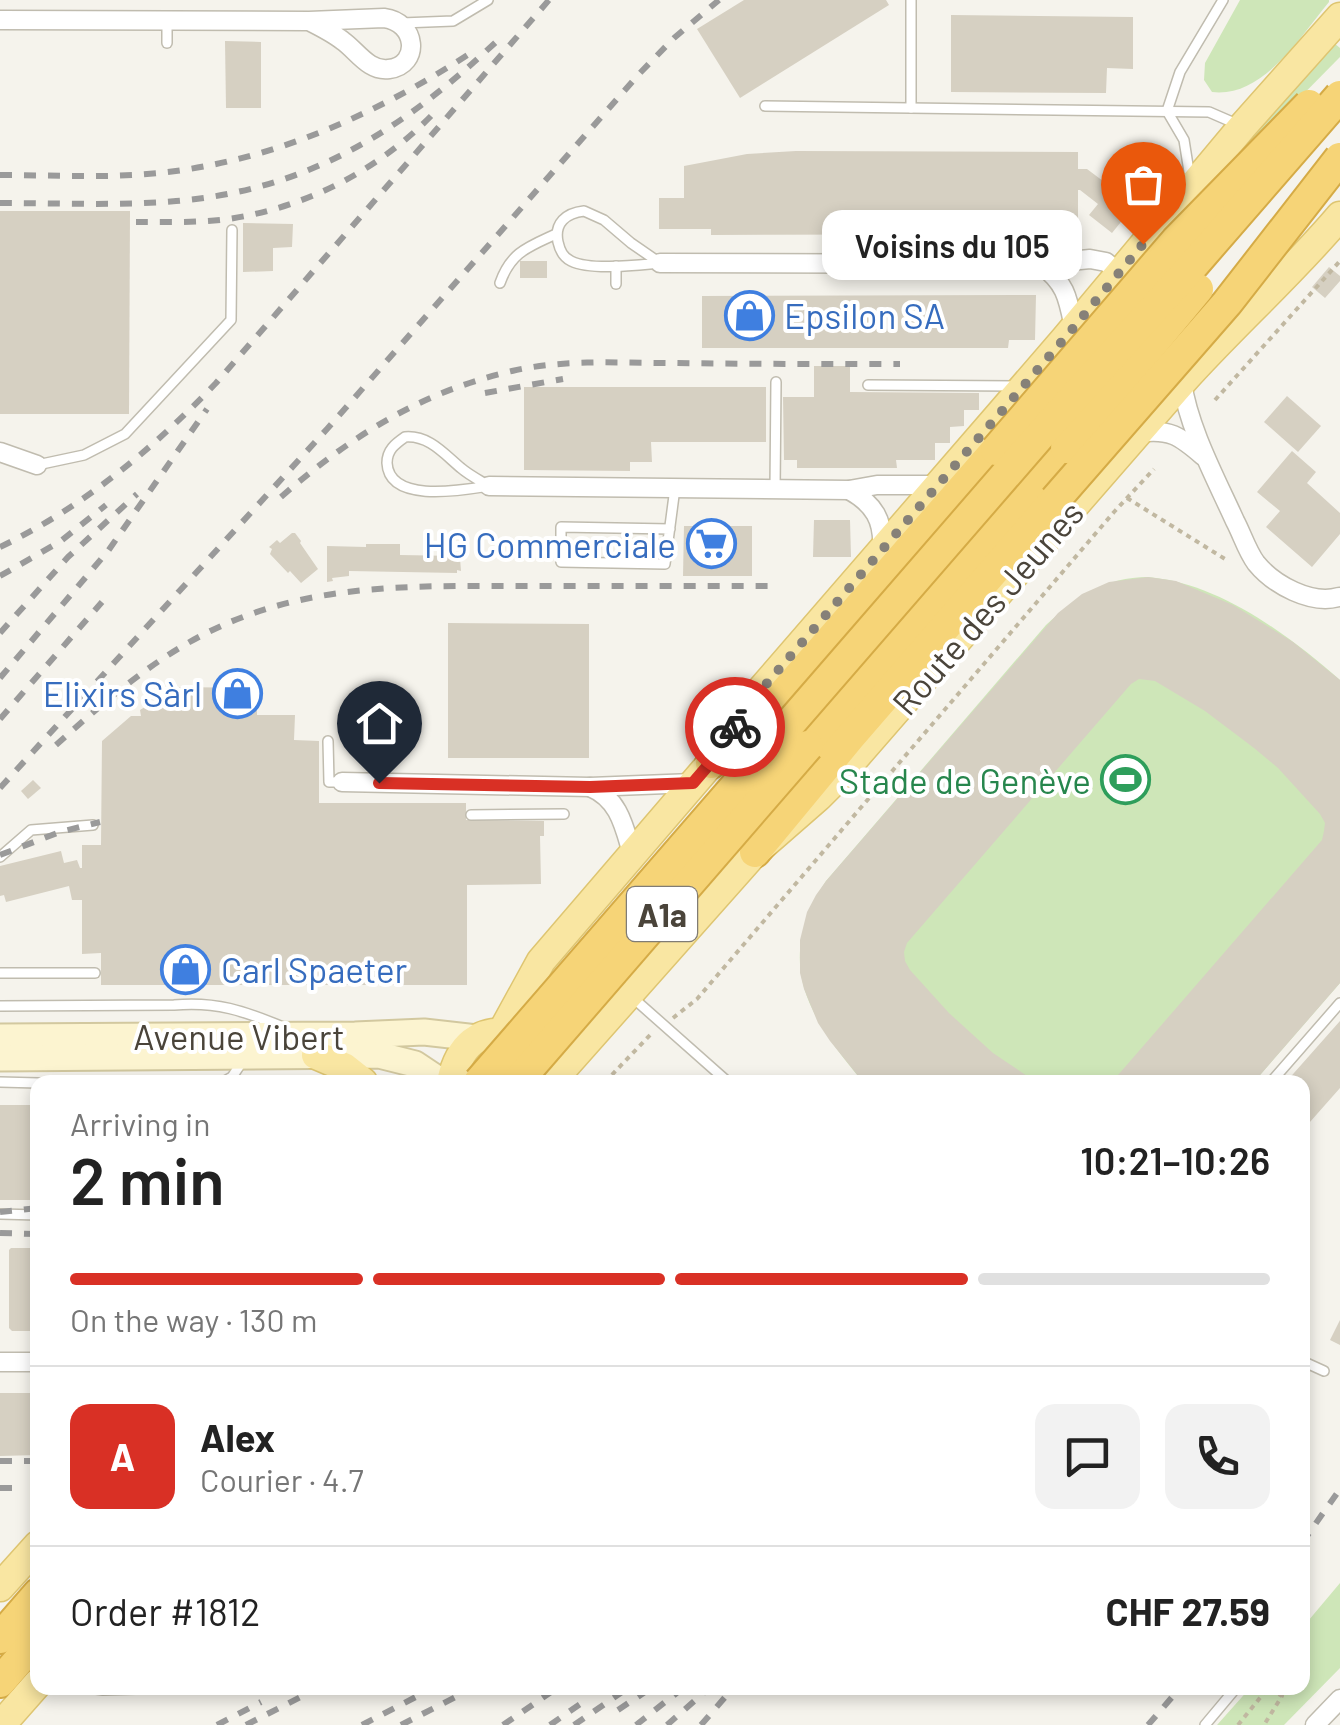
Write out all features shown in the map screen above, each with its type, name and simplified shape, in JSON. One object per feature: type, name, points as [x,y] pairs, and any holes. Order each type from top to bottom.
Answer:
[{"type":"highway","points":[[702,773],[777,701],[1176,241],[1340,76]]},
{"type":"highway","name":"A1a","points":[[484,1075],[1340,96]]},
{"type":"highway","name":"A1a","points":[[523,1075],[1340,126]]},
{"type":"highway","points":[[754,852],[1227,302],[1340,158]]},
{"type":"highway","points":[[0,1638],[30,1603]]},
{"type":"highway","points":[[0,1682],[30,1647]]},
{"type":"main road","points":[[454,1075],[467,1046],[490,1035],[540,961],[702,773],[762,689],[1340,17]]},
{"type":"main road","name":"Route des Jeunes","points":[[557,1075],[754,852],[839,776],[1182,382],[1332,226]]},
{"type":"main road","points":[[1119,273],[1211,350]]},
{"type":"main road","name":"Avenue Vibert","points":[[0,1058],[234,1074],[310,1045],[424,1032],[490,1035]]},
{"type":"main road","points":[[490,1035],[527,1039],[545,1058],[549,1075]]},
{"type":"main road","name":"Avenue Vibert","points":[[0,1036],[310,1045],[399,1058],[432,1075]]},
{"type":"main road","points":[[310,1045],[354,1075]]},
{"type":"main road","points":[[0,1589],[30,1553]]},
{"type":"main road","points":[[0,1589],[30,1571]]},
{"type":"main road","points":[[1,1725],[30,1692]]},
{"type":"street","points":[[0,20],[309,22],[384,18],[400,23],[410,36],[410,52],[400,65],[384,70],[369,64],[348,44],[309,22]]},
{"type":"street","points":[[660,263],[1040,264],[1090,259],[1106,262],[1119,273]]},
{"type":"street","points":[[1040,264],[1054,274],[1064,290],[1074,328]]},
{"type":"street","points":[[1182,382],[1184,400],[1206,459],[1253,559],[1289,588],[1327,600],[1340,596]]},
{"type":"street","points":[[1137,433],[1156,430],[1175,434],[1206,459]]},
{"type":"street","points":[[0,452],[37,465]]},
{"type":"street","points":[[489,486],[849,490],[877,485],[938,485]]},
{"type":"street","points":[[849,490],[878,514],[882,550]]},
{"type":"street","points":[[342,782],[590,787],[702,773]]},
{"type":"street","points":[[590,787],[601,792],[620,813],[632,853]]},
{"type":"street","points":[[0,1362],[30,1362]]},
{"type":"street","points":[[1315,1725],[1340,1699]]},
{"type":"lane","points":[[400,23],[453,20],[488,0]]},
{"type":"lane","points":[[911,0],[912,108]]},
{"type":"lane","points":[[1191,188],[1184,140],[1167,111],[1180,72],[1222,0]]},
{"type":"lane","points":[[167,19],[167,42]]},
{"type":"lane","points":[[764,106],[1208,112],[1242,127]]},
{"type":"lane","points":[[584,211],[604,220],[660,263],[576,264],[560,250],[556,234],[560,220],[572,212],[584,211]]},
{"type":"lane","points":[[37,465],[84,455],[125,434],[231,320],[232,230]]},
{"type":"lane","points":[[500,283],[506,266],[526,248],[556,234]]},
{"type":"lane","points":[[616,266],[616,284]]},
{"type":"lane","points":[[775,489],[776,382]]},
{"type":"lane","points":[[868,386],[1023,386]]},
{"type":"lane","points":[[405,438],[420,438],[489,486],[415,496],[396,482],[387,460],[392,446],[405,438]]},
{"type":"lane","points":[[670,529],[560,528],[561,562],[665,564],[676,488]]},
{"type":"lane","points":[[328,741],[328,782],[342,782]]},
{"type":"lane","points":[[471,815],[564,814]]},
{"type":"lane","points":[[0,856],[31,830],[94,825]]},
{"type":"lane","points":[[0,973],[95,973]]},
{"type":"lane","points":[[630,996],[720,1075]]},
{"type":"lane","points":[[0,1006],[200,1003],[238,1009],[310,1045]]},
{"type":"lane","points":[[1277,1075],[1340,1003]]},
{"type":"lane","points":[[0,1082],[30,1082]]},
{"type":"lane","points":[[0,1214],[30,1214]]},
{"type":"lane","points":[[1310,1365],[1324,1371]]},
{"type":"lane","points":[[1205,1725],[1230,1695]]},
{"type":"path","points":[[1215,400],[1340,261]]},
{"type":"path","points":[[612,1075],[709,985],[1154,469]]},
{"type":"path","points":[[1127,498],[1226,559],[1248,549]]},
{"type":"path","points":[[1238,1725],[1262,1695]]},
{"type":"path","points":[[1264,1725],[1280,1695]]},
{"type":"green space","points":[[1240,0],[1329,2],[1264,76],[1248,86],[1212,92],[1204,80],[1205,63]]},
{"type":"green space","points":[[1334,43],[1340,48],[1340,57],[1200,199]]},
{"type":"green space","name":"Stade de Genève","points":[[1133,578],[1174,581],[1226,600],[1298,645],[1340,680],[1340,983],[1260,1075],[857,1075],[813,1011],[800,963],[810,910],[826,881],[1046,625],[1092,590]]},
{"type":"green space","points":[[1340,1583],[1340,1668],[1284,1725],[1217,1725],[1244,1695],[1310,1695],[1310,1619]]},
{"type":"building","points":[[744,0],[886,0],[889,5],[740,98],[697,29]]},
{"type":"building","points":[[951,15],[1133,17],[1133,69],[1107,68],[1106,93],[951,92]]},
{"type":"building","points":[[225,41],[261,42],[261,108],[226,108]]},
{"type":"building","points":[[1078,152],[1078,169],[1087,169],[1111,187],[1139,152],[1162,171],[1112,233],[1089,215],[1098,204],[1080,190],[1078,234],[711,235],[711,229],[659,229],[659,198],[684,198],[684,166],[747,154]]},
{"type":"building","points":[[0,211],[130,211],[129,414],[0,414]]},
{"type":"building","points":[[243,223],[293,224],[292,247],[273,248],[273,271],[243,272]]},
{"type":"building","points":[[520,261],[547,261],[547,278],[520,278]]},
{"type":"building","points":[[1329,267],[1340,276],[1340,281],[1325,298],[1312,287]]},
{"type":"building","points":[[1036,295],[1035,340],[1009,340],[1008,348],[702,348],[702,296]]},
{"type":"building","points":[[814,366],[850,366],[850,392],[979,393],[979,410],[964,410],[964,426],[950,427],[950,443],[935,443],[935,460],[896,460],[897,468],[797,468],[797,460],[784,460],[783,397],[814,397]]},
{"type":"building","points":[[524,387],[766,387],[766,442],[651,442],[652,462],[630,462],[630,471],[524,470]]},
{"type":"building","points":[[1287,396],[1321,426],[1298,452],[1264,422]]},
{"type":"building","points":[[1292,451],[1316,472],[1307,483],[1340,513],[1340,534],[1312,567],[1266,527],[1280,511],[1257,492]]},
{"type":"building","points":[[814,520],[850,520],[851,557],[813,557]]},
{"type":"building","points":[[684,526],[752,526],[752,576],[683,576]]},
{"type":"building","points":[[292,533],[318,569],[301,583],[270,554],[269,547]]},
{"type":"building","points":[[400,544],[400,555],[457,556],[461,571],[349,571],[349,576],[327,582],[327,546]]},
{"type":"building","points":[[1148,577],[1176,581],[1233,605],[1293,642],[1340,680],[1340,983],[1260,1075],[1118,1075],[1322,840],[1325,823],[1278,768],[1254,748],[1205,711],[1155,681],[1139,679],[907,943],[904,952],[910,970],[949,1013],[993,1053],[1026,1075],[857,1075],[818,1023],[804,989],[800,940],[807,912],[826,881],[1058,613],[1082,594],[1109,582]]},
{"type":"building","points":[[448,623],[589,624],[589,758],[448,758]]},
{"type":"building","points":[[177,687],[257,688],[257,715],[295,715],[294,740],[319,741],[319,803],[466,803],[466,820],[544,821],[544,836],[540,836],[541,884],[467,885],[467,985],[101,985],[101,953],[82,954],[82,900],[72,900],[69,886],[6,902],[4,895],[0,896],[0,866],[61,851],[64,863],[77,860],[82,868],[82,845],[101,845],[102,741],[131,716],[141,716],[140,710]]},
{"type":"building","points":[[363,711],[376,711],[377,740],[372,740],[372,744],[363,744]]},
{"type":"building","points":[[33,780],[41,788],[28,799],[21,791]]},
{"type":"building","points":[[1340,1021],[1340,1088],[1310,1122],[1310,1075],[1292,1075]]},
{"type":"building","points":[[0,1105],[30,1105],[30,1200],[0,1200]]},
{"type":"building","points":[[30,1248],[30,1331],[9,1328],[9,1250]]},
{"type":"building","points":[[1340,1320],[1340,1345],[1330,1340]]},
{"type":"building","points":[[0,1393],[30,1393],[30,1455],[0,1456]]},
{"type":"railway","points":[[0,547],[60,514],[116,475],[192,407],[549,0]]},
{"type":"railway","points":[[0,788],[327,429],[639,74],[719,0]]},
{"type":"railway","points":[[0,203],[176,201],[269,184],[311,169],[389,128],[497,41]]},
{"type":"railway","points":[[0,175],[129,175],[233,160],[274,149],[355,117],[469,54]]},
{"type":"railway","points":[[136,222],[217,220],[285,206],[363,170],[431,116]]},
{"type":"railway","points":[[281,497],[334,455],[389,419],[447,391],[512,371],[591,362],[900,364]]},
{"type":"railway","points":[[485,393],[563,379]]},
{"type":"railway","points":[[0,678],[108,551],[207,409]]},
{"type":"railway","points":[[0,633],[68,557],[137,494]]},
{"type":"railway","points":[[0,576],[61,541],[106,505]]},
{"type":"railway","points":[[56,745],[121,689],[191,641],[243,617],[311,598],[415,587],[772,586]]},
{"type":"railway","points":[[0,719],[102,602]]},
{"type":"railway","points":[[0,855],[60,832],[100,822]]},
{"type":"railway","points":[[0,1212],[30,1209]]},
{"type":"railway","points":[[0,1233],[30,1234]]},
{"type":"railway","points":[[0,1461],[30,1461]]},
{"type":"railway","points":[[0,1488],[20,1488]]},
{"type":"railway","points":[[1310,1532],[1340,1489]]},
{"type":"railway","points":[[246,1725],[304,1695]]},
{"type":"railway","points":[[362,1725],[420,1695]]},
{"type":"railway","points":[[401,1725],[459,1695]]},
{"type":"railway","points":[[503,1725],[547,1695]]},
{"type":"railway","points":[[574,1725],[618,1695]]},
{"type":"railway","points":[[618,1710],[640,1695]]},
{"type":"railway","points":[[636,1725],[674,1695]]},
{"type":"railway","points":[[667,1725],[701,1695]]},
{"type":"railway","points":[[701,1725],[727,1695]]},
{"type":"railway","points":[[1148,1725],[1174,1695]]},
{"type":"railway","points":[[217,1725],[261,1702]]},
{"type":"railway","points":[[550,1725],[583,1702]]},
{"type":"way so far","points":[[735,727],[762,689],[1143,244]]},
{"type":"place","name":"Voisins du 105","points":[[1143,244]]},
{"type":"place","name":"Epsilon SA","points":[[749,315]]},
{"type":"place","name":"HG Commerciale","points":[[711,544]]},
{"type":"place","name":"Elixirs Sàrl","points":[[237,693]]},
{"type":"place","name":"Stade de Genève","points":[[1126,780]]},
{"type":"place","name":"Carl Spaeter","points":[[186,969]]},
{"type":"route","points":[[379,783],[590,787],[693,783],[735,727]]}]
